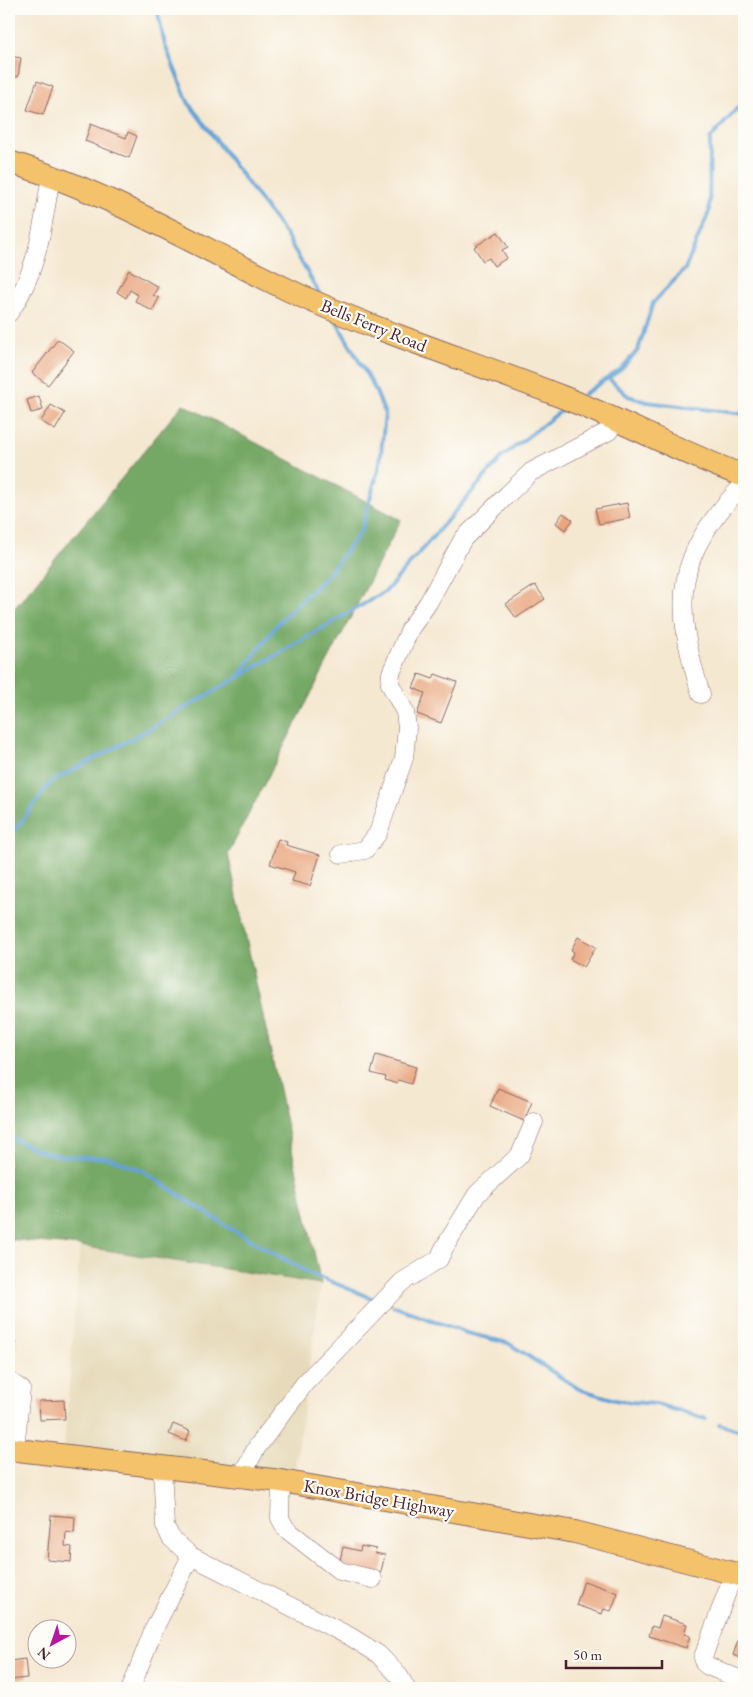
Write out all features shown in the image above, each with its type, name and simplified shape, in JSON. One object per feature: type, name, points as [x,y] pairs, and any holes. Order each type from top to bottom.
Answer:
[{"type":"main road","name":"Bells Ferry Road","points":[[9,162],[51,176],[145,218],[302,296],[616,419],[744,476]]},
{"type":"main road","name":"Knox Bridge Highway","points":[[12,1450],[281,1481],[575,1532],[739,1575]]},
{"type":"street","points":[[9,313],[22,296],[40,244],[51,176]]},
{"type":"street","points":[[341,854],[365,850],[378,833],[404,758],[407,728],[405,712],[390,684],[391,673],[410,629],[428,603],[463,539],[531,472],[609,431],[616,419]]},
{"type":"street","points":[[701,694],[683,624],[682,597],[687,567],[707,528],[744,484]]},
{"type":"street","points":[[242,1476],[257,1447],[305,1383],[402,1282],[439,1259],[457,1225],[478,1194],[520,1155],[534,1122]]},
{"type":"street","points":[[9,1382],[21,1389],[12,1450]]},
{"type":"street","points":[[162,1467],[165,1526],[171,1538],[191,1556],[351,1637],[378,1654],[399,1676],[406,1688]]},
{"type":"street","points":[[281,1481],[280,1518],[286,1529],[340,1571],[373,1579]]},
{"type":"street","points":[[131,1688],[153,1631],[191,1556]]},
{"type":"street","points":[[739,1575],[703,1656],[704,1663],[708,1666],[744,1681]]},
{"type":"shaded area","points":[[80,1246],[321,1284],[292,1489],[63,1462]]},
{"type":"green space","points":[[183,404],[401,520],[228,854],[321,1284],[80,1246],[9,1239],[9,615]]},
{"type":"building","points":[[9,56],[21,58],[18,77],[9,76]]},
{"type":"building","points":[[37,81],[53,87],[43,115],[27,110]]},
{"type":"building","points":[[91,124],[126,138],[128,132],[137,136],[129,158],[85,141]]},
{"type":"building","points":[[498,232],[508,247],[502,250],[507,258],[494,266],[489,258],[483,261],[474,247]]},
{"type":"building","points":[[129,270],[158,287],[153,295],[159,298],[152,311],[135,301],[138,295],[130,290],[126,298],[117,292]]},
{"type":"building","points":[[58,339],[74,351],[48,385],[32,373]]},
{"type":"building","points":[[39,396],[43,410],[31,413],[27,400]]},
{"type":"building","points":[[51,405],[65,413],[55,430],[41,421]]},
{"type":"building","points":[[627,503],[630,518],[599,524],[595,509]]},
{"type":"building","points":[[563,513],[573,520],[565,530],[556,523]]},
{"type":"building","points":[[535,585],[545,599],[516,618],[506,604]]},
{"type":"building","points":[[419,674],[433,679],[435,674],[457,682],[441,723],[417,714],[425,693],[413,688]]},
{"type":"building","points":[[278,839],[287,842],[286,845],[320,855],[310,886],[292,881],[295,872],[270,864]]},
{"type":"building","points":[[578,937],[596,947],[584,967],[570,959],[574,952],[571,950]]},
{"type":"building","points":[[376,1055],[416,1067],[411,1084],[398,1080],[397,1084],[385,1080],[386,1077],[371,1073]]},
{"type":"building","points":[[498,1088],[532,1102],[524,1121],[490,1106]]},
{"type":"building","points":[[9,1341],[16,1343],[13,1363],[9,1362]]},
{"type":"building","points":[[64,1400],[65,1419],[40,1420],[39,1401]]},
{"type":"building","points":[[173,1424],[190,1431],[186,1441],[169,1434]]},
{"type":"building","points":[[51,1515],[75,1517],[74,1533],[66,1532],[65,1546],[72,1547],[71,1562],[47,1560]]},
{"type":"building","points":[[361,1546],[376,1549],[375,1553],[385,1555],[380,1575],[339,1565],[343,1547],[360,1551]]},
{"type":"building","points":[[584,1581],[618,1593],[611,1611],[604,1609],[602,1614],[576,1605]]},
{"type":"building","points":[[662,1616],[687,1624],[684,1634],[690,1636],[686,1648],[649,1636],[652,1626],[658,1628]]},
{"type":"building","points":[[739,1637],[744,1639],[744,1659],[733,1655]]},
{"type":"building","points":[[25,1659],[27,1678],[9,1680],[9,1661]]},
{"type":"waterway","points":[[157,9],[165,45],[188,102],[286,235],[319,293]]},
{"type":"waterway","points":[[584,394],[620,370],[638,350],[653,303],[685,269],[709,212],[710,139],[744,101]]},
{"type":"waterway","points":[[238,677],[280,621],[328,575],[361,531],[380,463],[385,414],[375,389],[336,321]]},
{"type":"waterway","points":[[608,378],[628,396],[647,402],[744,414]]},
{"type":"waterway","points":[[9,838],[51,782],[144,732],[386,591],[503,456],[561,411]]},
{"type":"waterway","points":[[9,1136],[36,1150],[61,1156],[110,1158],[143,1171],[228,1227],[307,1272],[374,1299]]},
{"type":"waterway","points":[[393,1306],[467,1333],[508,1343],[579,1389],[619,1401],[656,1404],[706,1419]]},
{"type":"waterway","points":[[719,1424],[744,1432]]}]
